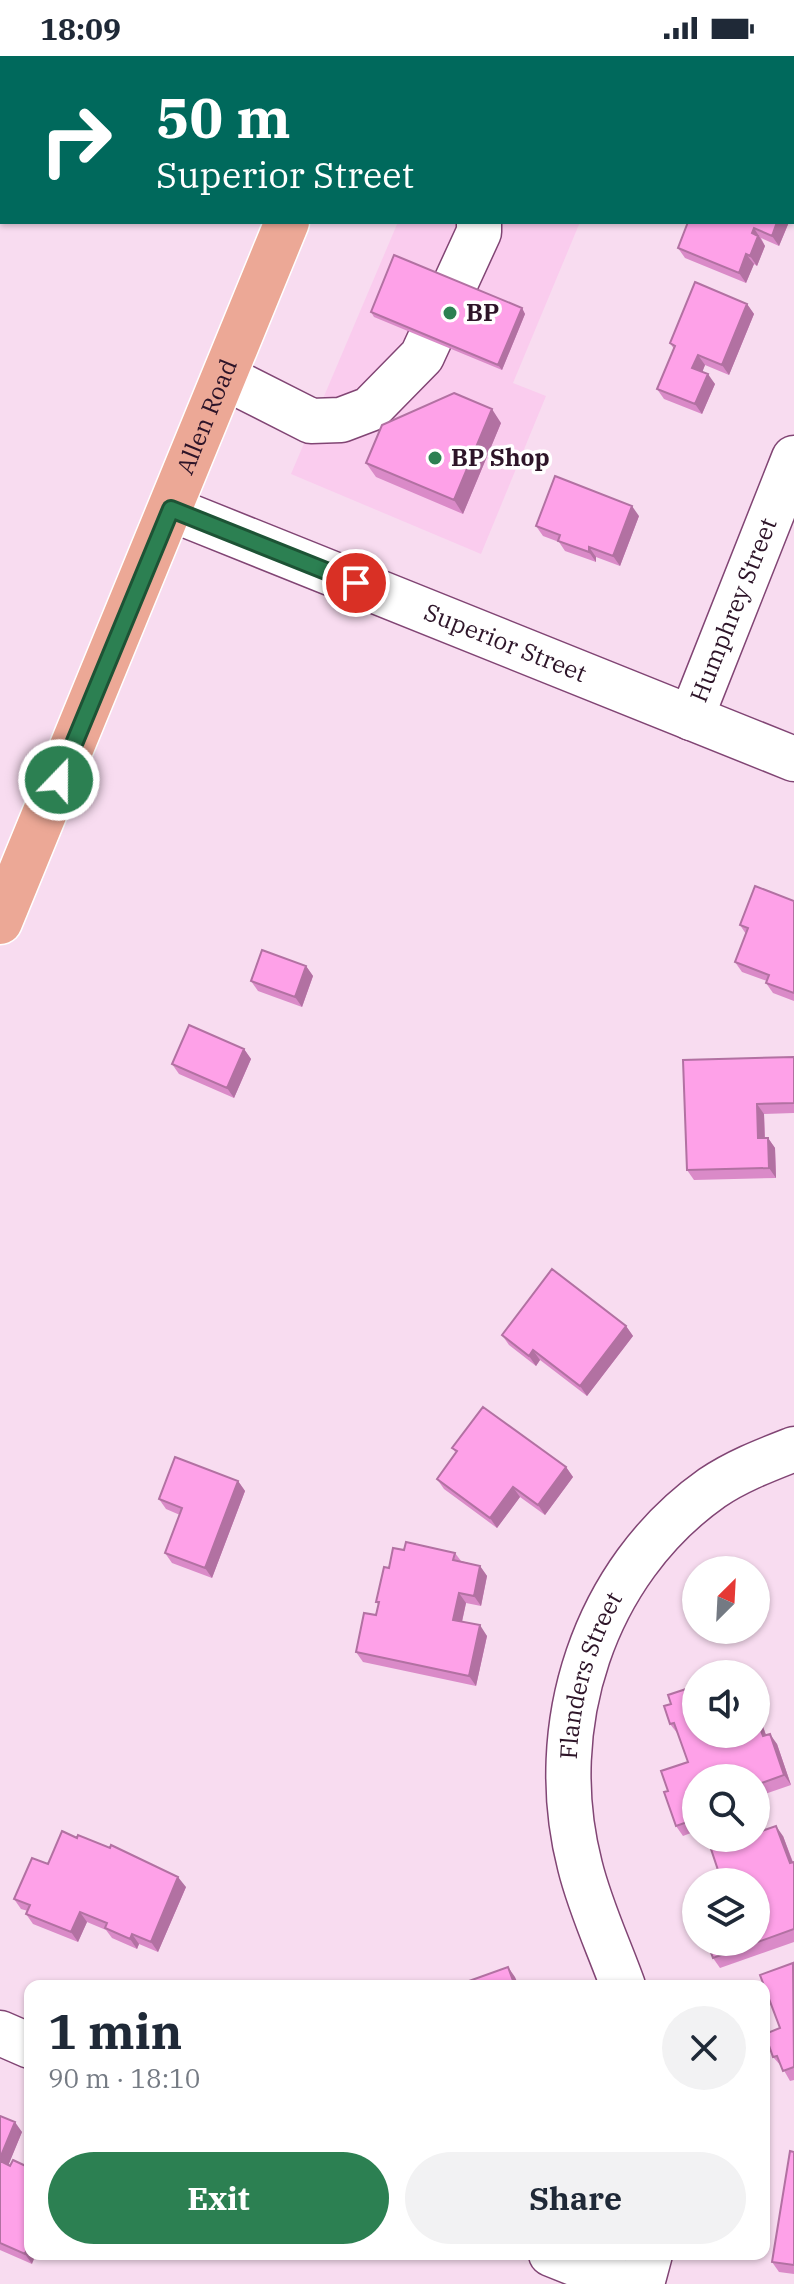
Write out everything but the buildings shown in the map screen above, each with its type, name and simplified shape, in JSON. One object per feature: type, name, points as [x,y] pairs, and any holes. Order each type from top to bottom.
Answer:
[{"type":"main road","name":"Allen Road","points":[[0,922],[286,224]]},
{"type":"street","points":[[224,377],[311,421],[341,420],[370,409],[422,356],[479,232],[479,224]]},
{"type":"street","name":"Humphrey Street","points":[[691,718],[794,458]]},
{"type":"street","name":"Superior Street","points":[[171,509],[794,759]]},
{"type":"street","name":"Flanders Street","points":[[621,1980],[580,1866],[572,1820],[569,1784],[571,1725],[587,1653],[606,1610],[633,1569],[689,1506],[737,1473],[794,1449]]},
{"type":"street","points":[[0,2033],[24,2043]]},
{"type":"street","points":[[566,2260],[626,2284]]},
{"type":"street","points":[[642,2284],[648,2260]]},
{"type":"shaded area","points":[[397,224],[579,224],[513,383],[546,396],[481,554],[291,474]]},
{"type":"place","name":"BP","points":[[450,313]]},
{"type":"place","name":"BP Shop","points":[[435,458]]},
{"type":"route","points":[[59,780],[171,509],[356,583]]}]
